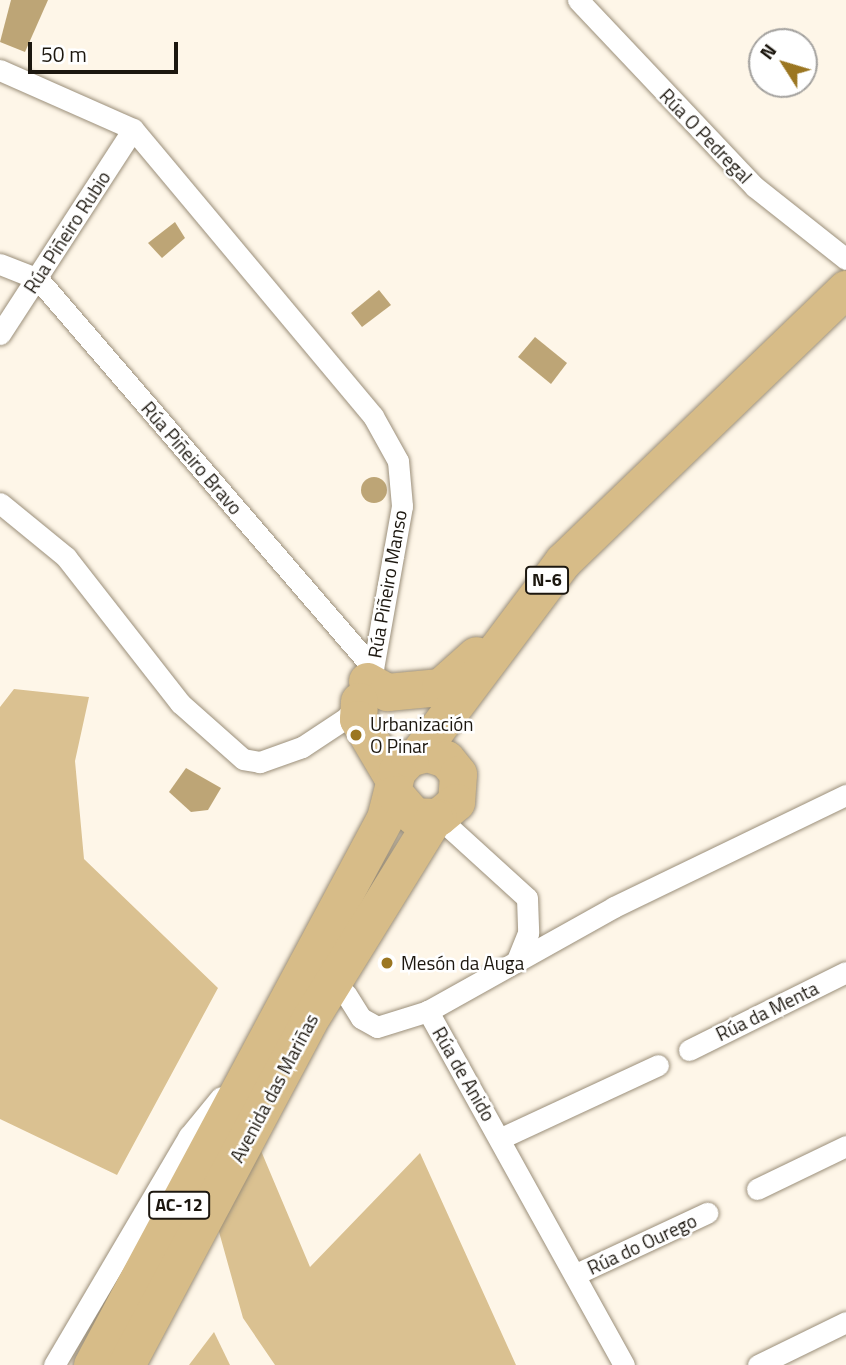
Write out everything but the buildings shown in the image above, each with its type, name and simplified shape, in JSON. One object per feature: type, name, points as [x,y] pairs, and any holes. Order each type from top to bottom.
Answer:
[{"type":"highway","name":"Avenida das Mariñas","points":[[92,1365],[265,1044],[406,770],[528,601],[846,289]]},
{"type":"highway","name":"Avenida das Mariñas","points":[[458,774],[473,712],[505,657],[704,429]]},
{"type":"highway","points":[[436,818],[414,816],[406,770],[387,734],[371,686],[440,687],[528,601]]},
{"type":"highway","points":[[406,770],[446,759],[458,774]]},
{"type":"highway","name":"AC-12","points":[[436,818],[456,802],[458,774]]},
{"type":"highway","name":"Avenida das Mariñas","points":[[125,1365],[308,1022],[387,888],[436,818]]},
{"type":"street","name":"Rúa O Pedregal","points":[[578,0],[755,187],[846,259]]},
{"type":"street","name":"Rúa Piñeiro Manso","points":[[0,70],[133,129],[373,415],[398,461],[402,506],[371,686]]},
{"type":"street","name":"Rúa Piñeiro Rubio","points":[[0,334],[133,129]]},
{"type":"street","name":"Rúa Piñeiro Bravo","points":[[0,264],[38,279],[371,686]]},
{"type":"street","points":[[0,503],[66,557],[180,703],[243,759],[270,760],[302,747],[346,718],[371,686]]},
{"type":"street","name":"Rúa de Anido","points":[[624,1365],[501,1138],[428,1011],[516,962],[846,795]]},
{"type":"street","points":[[436,818],[527,898],[528,933],[516,962]]},
{"type":"street","points":[[308,1022],[346,994],[382,920],[387,888]]},
{"type":"street","name":"Rúa da Menta","points":[[689,1050],[846,972]]},
{"type":"street","points":[[346,994],[361,1018],[377,1027],[428,1011]]},
{"type":"street","name":"Avenida das Mariñas","points":[[54,1365],[189,1136],[265,1044]]},
{"type":"street","points":[[501,1138],[658,1065]]},
{"type":"street","points":[[757,1189],[846,1146]]},
{"type":"street","name":"Rúa do Ourego","points":[[576,1275],[707,1213]]},
{"type":"street","points":[[758,1365],[846,1322]]},
{"type":"shaded area","points":[[11,0],[48,0],[25,52],[0,42]]},
{"type":"shaded area","points":[[175,222],[185,238],[162,258],[148,243]]},
{"type":"shaded area","points":[[379,290],[391,305],[362,327],[351,313]]},
{"type":"shaded area","points":[[535,337],[567,363],[551,384],[518,357]]},
{"type":"shaded area","points":[[374,477],[383,481],[387,490],[383,499],[374,503],[365,499],[361,490],[365,481]]},
{"type":"shaded area","points":[[14,689],[89,697],[75,761],[84,859],[218,988],[117,1175],[0,1119],[0,707]]},
{"type":"shaded area","points":[[186,768],[221,788],[208,810],[191,812],[169,792]]},
{"type":"shaded area","points":[[259,1146],[310,1267],[420,1153],[516,1365],[275,1365],[243,1318],[216,1221]]},
{"type":"shaded area","points":[[214,1332],[230,1365],[189,1365]]},
{"type":"place","name":"Urbanización O Pinar","points":[[356,735]]},
{"type":"place","name":"Mesón da Auga","points":[[387,963]]}]
